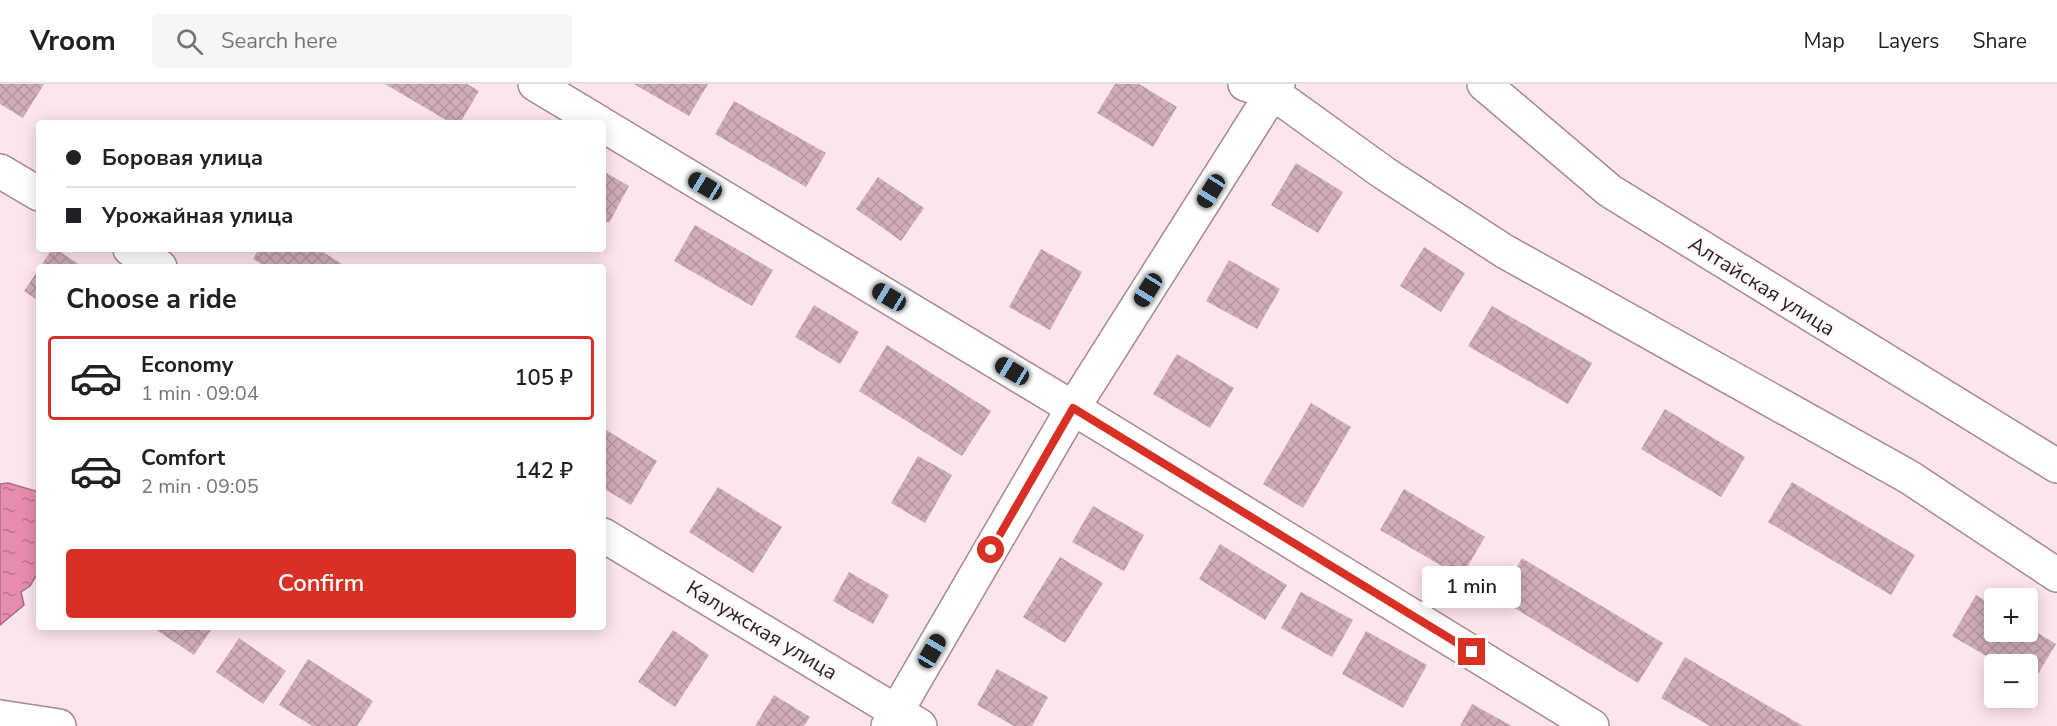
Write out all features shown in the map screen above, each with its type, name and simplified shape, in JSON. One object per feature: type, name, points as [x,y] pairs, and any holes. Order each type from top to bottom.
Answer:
[{"type":"street","points":[[535,84],[594,120]]},
{"type":"street","name":"Алтайская улица","points":[[1484,84],[1610,191],[2057,466]]},
{"type":"street","points":[[902,721],[1073,408],[1266,87],[1384,173],[1504,251],[1909,477],[2057,575]]},
{"type":"street","points":[[606,127],[1073,408],[1592,726]]},
{"type":"street","points":[[0,171],[36,192]]},
{"type":"street","points":[[135,252],[155,264]]},
{"type":"street","name":"Калужская улица","points":[[606,537],[902,721]]},
{"type":"street","points":[[0,717],[59,726]]},
{"type":"water","points":[[8,483],[36,491],[36,576],[30,586],[21,592],[24,605],[0,625],[0,484]]},
{"type":"building","points":[[0,84],[44,84],[23,118],[0,104]]},
{"type":"building","points":[[385,84],[467,84],[479,91],[462,120],[446,120]]},
{"type":"building","points":[[634,84],[708,84],[689,116]]},
{"type":"building","points":[[1115,84],[1139,84],[1177,107],[1153,147],[1097,113]]},
{"type":"building","points":[[734,101],[826,153],[806,187],[715,134]]},
{"type":"building","points":[[1296,163],[1343,192],[1318,233],[1271,205]]},
{"type":"building","points":[[606,173],[629,186],[609,223],[606,221]]},
{"type":"building","points":[[878,177],[924,208],[901,241],[856,209]]},
{"type":"building","points":[[695,225],[773,270],[752,306],[674,261]]},
{"type":"building","points":[[1424,247],[1465,273],[1441,312],[1400,286]]},
{"type":"building","points":[[1041,249],[1082,272],[1050,330],[1009,307]]},
{"type":"building","points":[[50,252],[60,252],[78,264],[42,264]]},
{"type":"building","points":[[257,252],[323,252],[342,264],[261,264],[253,259]]},
{"type":"building","points":[[1229,260],[1280,289],[1257,329],[1206,301]]},
{"type":"building","points":[[36,273],[36,299],[24,291]]},
{"type":"building","points":[[814,305],[859,332],[840,364],[795,337]]},
{"type":"building","points":[[1492,306],[1592,363],[1568,404],[1468,346]]},
{"type":"building","points":[[887,345],[991,411],[962,456],[859,391]]},
{"type":"building","points":[[1177,354],[1234,388],[1210,428],[1153,394]]},
{"type":"building","points":[[1311,403],[1351,427],[1303,508],[1263,484]]},
{"type":"building","points":[[1665,409],[1745,457],[1721,497],[1641,449]]},
{"type":"building","points":[[606,430],[657,461],[631,505],[606,490]]},
{"type":"building","points":[[918,456],[952,475],[925,523],[891,503]]},
{"type":"building","points":[[1792,482],[1915,555],[1891,595],[1768,522]]},
{"type":"building","points":[[718,487],[782,527],[753,573],[689,532]]},
{"type":"building","points":[[1404,489],[1485,537],[1461,577],[1380,530]]},
{"type":"building","points":[[1093,506],[1144,535],[1124,571],[1072,542]]},
{"type":"building","points":[[1220,544],[1287,585],[1265,620],[1199,579]]},
{"type":"building","points":[[1060,557],[1103,583],[1065,643],[1023,617]]},
{"type":"building","points":[[1522,558],[1663,643],[1638,683],[1498,598]]},
{"type":"building","points":[[849,572],[889,595],[873,624],[833,601]]},
{"type":"building","points":[[1301,592],[1353,620],[1332,657],[1281,628]]},
{"type":"building","points":[[1976,595],[1984,600],[1984,642],[2038,642],[2038,633],[2056,644],[2038,674],[2038,654],[1984,655],[1952,636]]},
{"type":"building","points":[[156,630],[211,630],[194,655]]},
{"type":"building","points":[[673,630],[709,655],[675,707],[638,682]]},
{"type":"building","points":[[1366,631],[1427,665],[1403,708],[1342,674]]},
{"type":"building","points":[[239,638],[286,671],[263,704],[216,672]]},
{"type":"building","points":[[1685,657],[1803,726],[1710,726],[1661,698]]},
{"type":"building","points":[[308,659],[373,701],[357,726],[312,726],[279,705]]},
{"type":"building","points":[[997,669],[1048,697],[1032,726],[1014,726],[977,705]]},
{"type":"building","points":[[774,695],[810,717],[804,726],[755,726]]},
{"type":"building","points":[[1472,704],[1512,726],[1460,726]]},
{"type":"route","points":[[991,550],[1073,408],[1472,652]]}]
